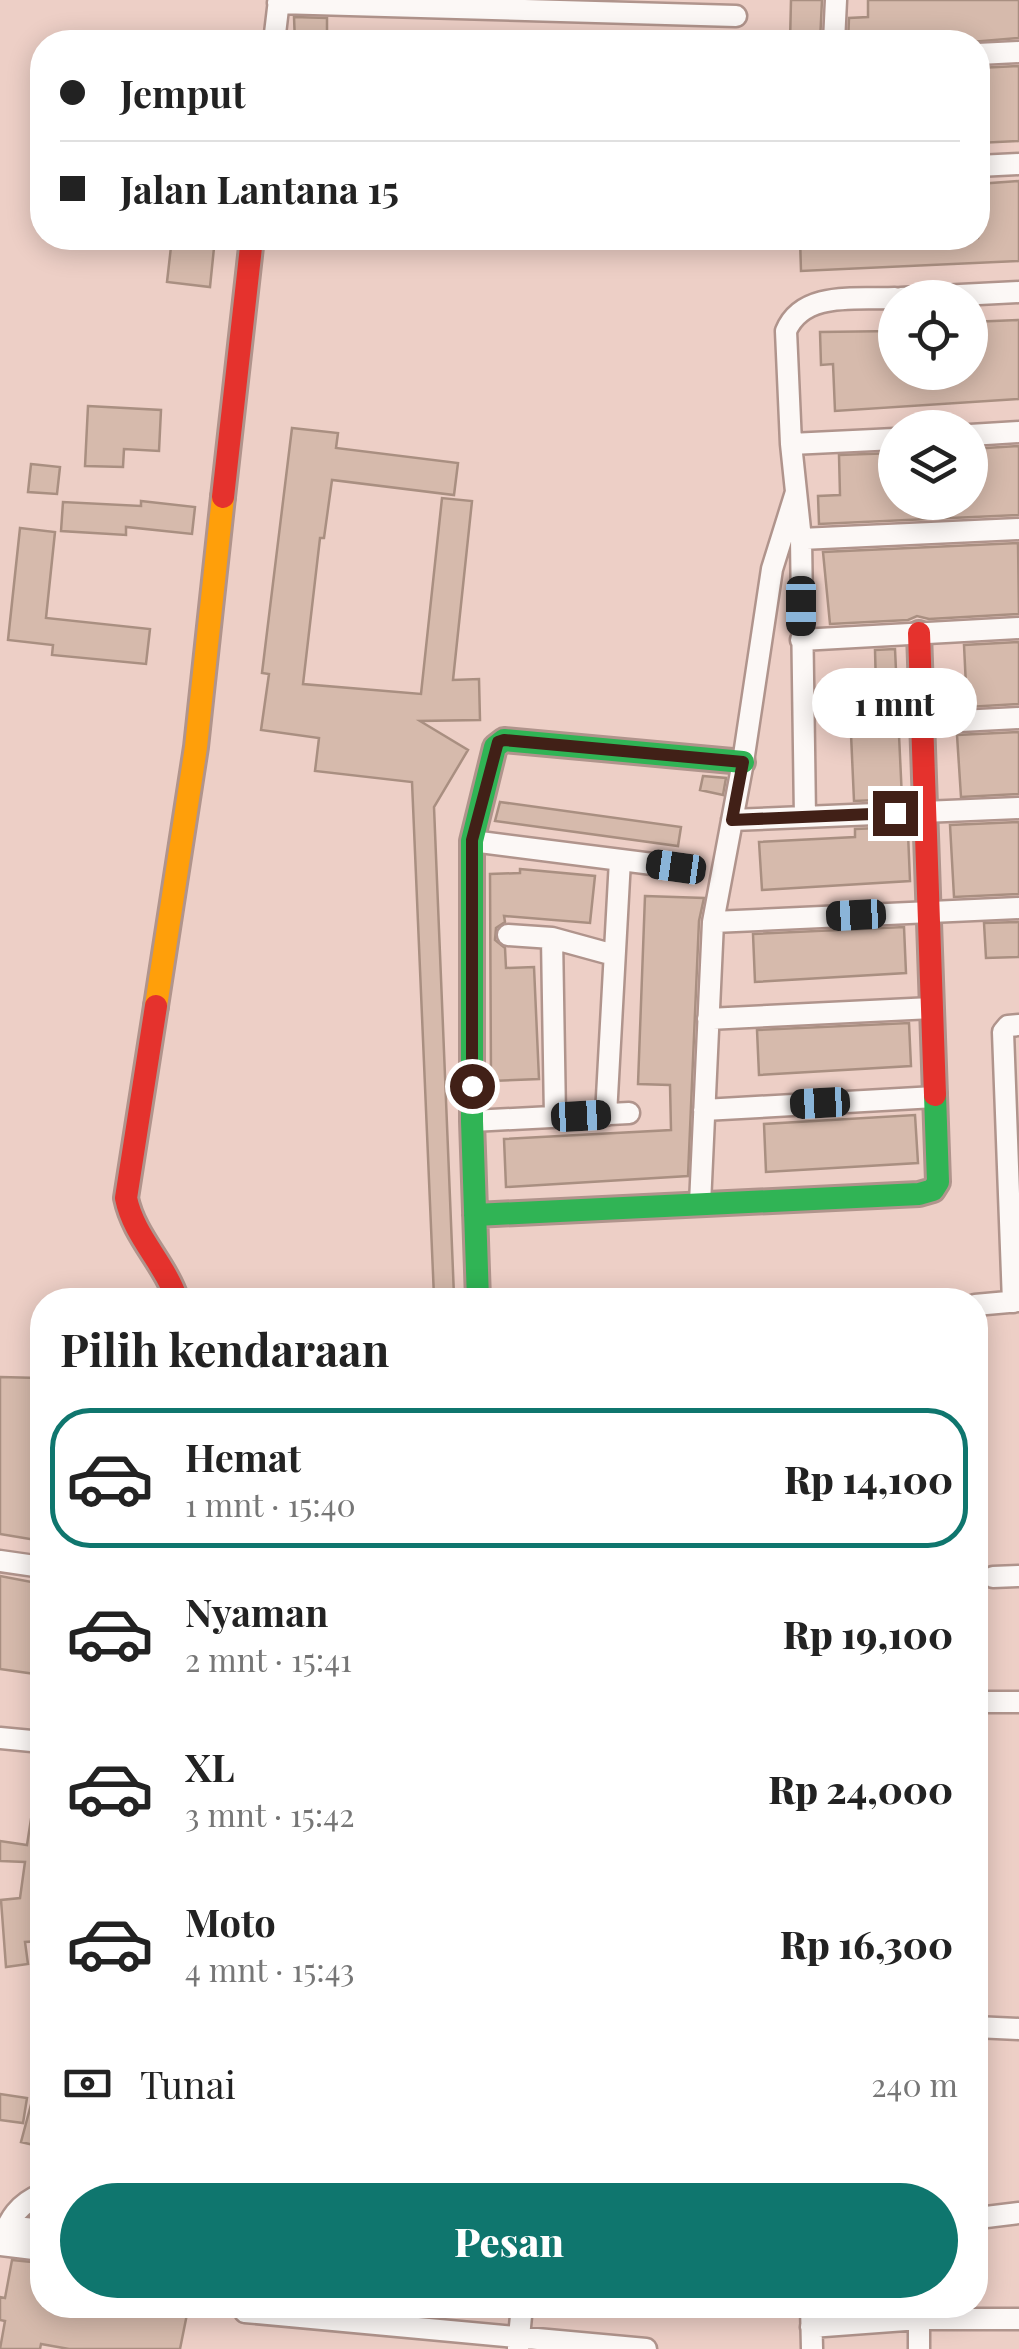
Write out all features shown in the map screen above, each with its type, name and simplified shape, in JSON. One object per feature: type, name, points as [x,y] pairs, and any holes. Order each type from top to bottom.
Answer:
[{"type":"street","points":[[835,30],[836,0]]},
{"type":"street","points":[[275,30],[278,1],[736,16]]},
{"type":"street","points":[[990,53],[1019,52]]},
{"type":"street","points":[[990,165],[1019,164]]},
{"type":"street","points":[[172,1288],[163,1269],[139,1241],[128,1218],[126,1198],[196,747],[251,250]]},
{"type":"street","points":[[988,294],[1019,292]]},
{"type":"street","points":[[805,817],[801,540],[786,331],[804,306],[824,301],[878,299]]},
{"type":"street","points":[[988,434],[1019,432]]},
{"type":"street","points":[[792,444],[878,440]]},
{"type":"street","points":[[700,1204],[712,922],[743,762],[772,570],[796,492]]},
{"type":"street","points":[[801,540],[1019,529]]},
{"type":"street","points":[[800,640],[1019,628]]},
{"type":"street","points":[[475,1216],[934,1190],[938,1182],[919,633]]},
{"type":"street","points":[[922,723],[1019,718]]},
{"type":"street","points":[[478,1288],[472,1121],[472,840],[495,747],[504,740],[743,762]]},
{"type":"street","points":[[732,820],[1019,808]]},
{"type":"street","points":[[472,840],[676,867]]},
{"type":"street","points":[[606,1114],[620,860]]},
{"type":"street","points":[[712,922],[1019,908]]},
{"type":"street","points":[[508,936],[552,938],[614,954]]},
{"type":"street","points":[[552,938],[555,1117]]},
{"type":"street","points":[[708,1020],[932,1008]]},
{"type":"street","points":[[988,1304],[1016,1302],[1012,1060],[1004,1028],[1019,1025]]},
{"type":"street","points":[[704,1110],[935,1096]]},
{"type":"street","points":[[472,1121],[630,1113]]},
{"type":"street","points":[[0,1562],[30,1566]]},
{"type":"street","points":[[994,1577],[1019,1576]]},
{"type":"street","points":[[988,1702],[1019,1702]]},
{"type":"street","points":[[0,1738],[30,1741]]},
{"type":"street","points":[[988,2028],[1019,2029]]},
{"type":"street","points":[[2,2238],[30,2199]]},
{"type":"street","points":[[988,2217],[1019,2213]]},
{"type":"street","points":[[2,2238],[30,2232]]},
{"type":"street","points":[[2,2238],[30,2246]]},
{"type":"street","points":[[988,2317],[1019,2319]]},
{"type":"street","points":[[298,2318],[518,2343],[646,2349]]},
{"type":"street","points":[[518,2343],[521,2318]]},
{"type":"street","points":[[811,2318],[812,2349]]},
{"type":"street","points":[[919,2318],[919,2349]]},
{"type":"building","points":[[791,0],[822,0],[821,30],[790,30]]},
{"type":"building","points":[[868,0],[1019,0],[1019,38],[990,40],[990,30],[848,30],[849,18],[868,17]]},
{"type":"building","points":[[294,17],[327,18],[327,30],[295,30]]},
{"type":"building","points":[[1019,66],[1019,141],[990,142],[990,67]]},
{"type":"building","points":[[1019,181],[1019,261],[801,271],[800,250],[990,250],[990,183]]},
{"type":"building","points":[[171,250],[214,250],[210,287],[167,282]]},
{"type":"building","points":[[1019,320],[1019,399],[835,411],[833,364],[821,365],[820,332],[878,331],[878,390],[988,390],[988,321]]},
{"type":"building","points":[[88,406],[161,410],[159,451],[124,449],[123,467],[85,466]]},
{"type":"building","points":[[292,428],[338,433],[336,448],[458,463],[454,495],[332,480],[324,538],[320,538],[303,684],[421,694],[442,498],[472,501],[453,680],[479,679],[480,720],[420,721],[468,750],[434,807],[454,1288],[434,1288],[412,782],[315,771],[319,738],[261,730],[269,674],[262,673]]},
{"type":"building","points":[[1019,446],[1019,515],[988,516],[988,448]]},
{"type":"building","points":[[878,454],[878,520],[908,520],[819,524],[818,496],[840,495],[839,455]]},
{"type":"building","points":[[31,464],[60,467],[57,494],[28,492]]},
{"type":"building","points":[[141,501],[195,507],[192,534],[126,527],[126,535],[61,531],[63,502],[141,506]]},
{"type":"building","points":[[20,528],[55,532],[46,618],[150,629],[146,664],[52,655],[53,645],[8,640]]},
{"type":"building","points":[[1018,543],[1019,614],[929,619],[917,616],[908,620],[830,624],[823,552]]},
{"type":"building","points":[[1019,642],[1019,704],[967,707],[964,645]]},
{"type":"building","points":[[895,649],[902,799],[854,801],[849,689],[876,688],[875,650]]},
{"type":"building","points":[[1019,732],[1019,794],[961,797],[957,735]]},
{"type":"building","points":[[703,776],[726,778],[723,795],[700,790]]},
{"type":"building","points":[[500,802],[681,827],[678,846],[495,821]]},
{"type":"building","points":[[1019,822],[1019,894],[954,897],[950,825]]},
{"type":"building","points":[[904,827],[904,834],[908,833],[910,881],[762,890],[759,842],[855,837],[855,829]]},
{"type":"building","points":[[520,869],[595,876],[590,923],[504,916],[505,922],[496,928],[495,940],[505,948],[506,968],[534,967],[539,1079],[491,1081],[490,874],[520,873]]},
{"type":"building","points":[[645,896],[704,898],[699,921],[688,1176],[506,1187],[504,1139],[671,1130],[670,1085],[638,1084]]},
{"type":"building","points":[[1019,922],[1019,957],[986,958],[984,923]]},
{"type":"building","points":[[904,927],[906,973],[755,982],[753,934]]},
{"type":"building","points":[[909,1023],[911,1066],[759,1075],[757,1030]]},
{"type":"building","points":[[915,1115],[918,1163],[766,1172],[764,1124]]},
{"type":"building","points":[[0,1377],[30,1378],[30,1539],[0,1534]]},
{"type":"building","points":[[0,1576],[30,1582],[30,1673],[0,1669]]},
{"type":"building","points":[[30,1826],[30,1942],[25,1942],[28,1964],[6,1967],[1,1900],[20,1898],[25,1862],[0,1861],[0,1841],[27,1845]]},
{"type":"building","points":[[0,2094],[27,2098],[23,2123],[0,2120]]},
{"type":"building","points":[[30,2108],[30,2144],[21,2142]]},
{"type":"building","points":[[12,2260],[30,2262],[30,2318],[186,2318],[180,2349],[69,2349],[41,2344],[40,2349],[0,2349],[5,2321],[0,2320],[0,2297],[5,2298]]},
{"type":"traffic: fast","points":[[478,1288],[472,1121],[472,841],[495,747],[504,740],[743,762]]},
{"type":"traffic: fast","points":[[475,1215],[919,1194],[933,1190],[938,1182],[935,1095]]},
{"type":"traffic: slow","points":[[156,1006],[196,747],[223,497]]},
{"type":"traffic: jam","points":[[223,497],[251,250]]},
{"type":"traffic: jam","points":[[919,633],[935,1095]]},
{"type":"traffic: jam","points":[[156,1006],[126,1198],[136,1225],[171,1288]]},
{"type":"route","points":[[472,1086],[472,840],[498,742],[743,762],[732,820],[895,813]]}]
